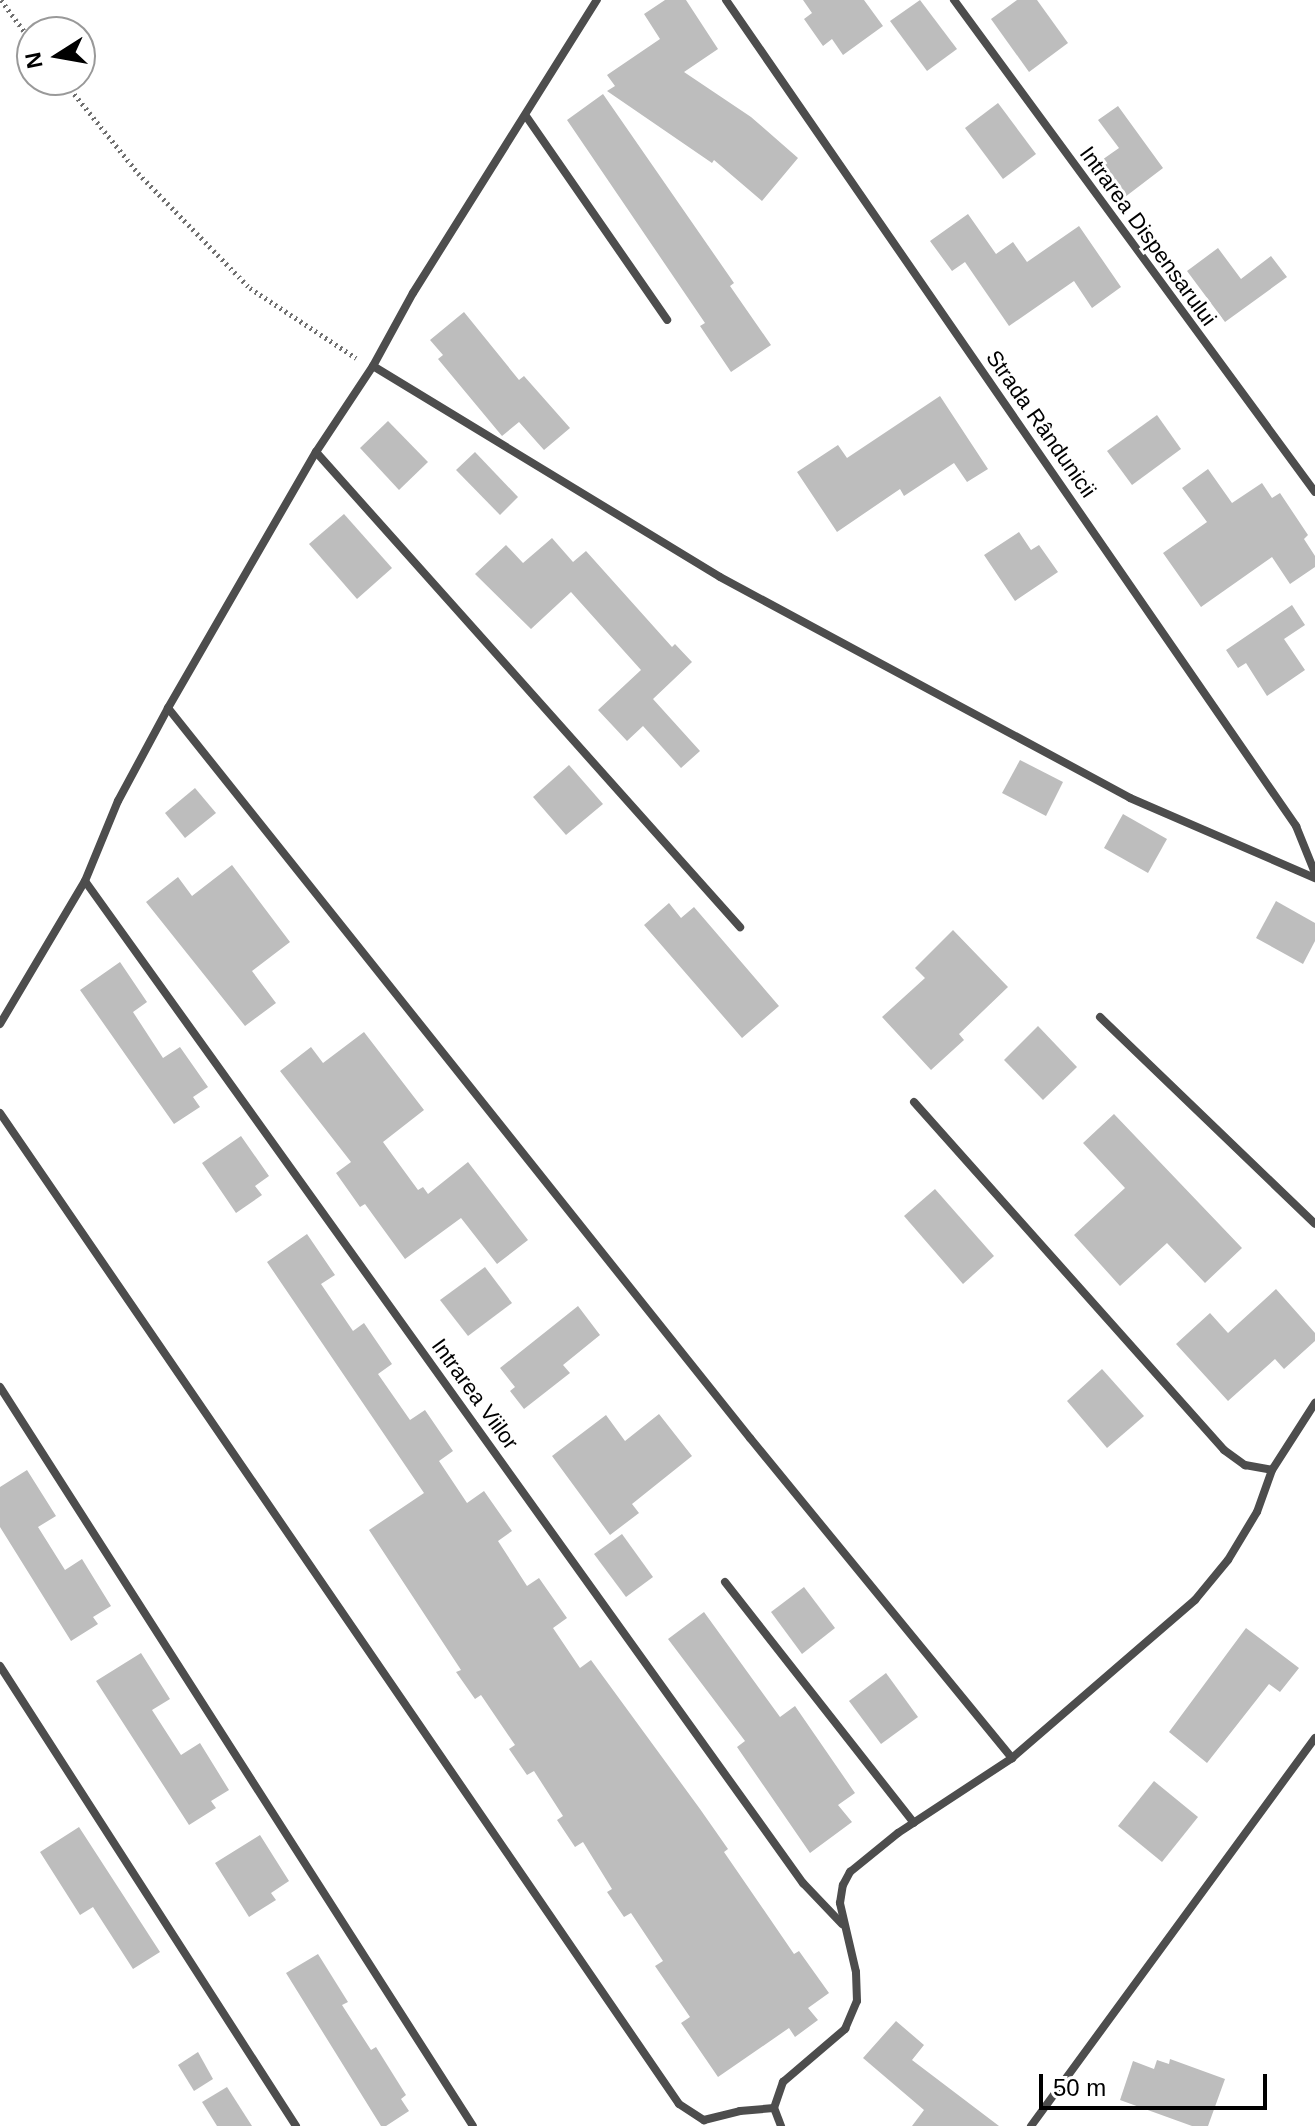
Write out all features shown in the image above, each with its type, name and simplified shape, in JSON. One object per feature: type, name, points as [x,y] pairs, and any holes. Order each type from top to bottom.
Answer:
[{"type":"street","points":[[0,1024],[85,881],[118,801],[168,708],[316,452],[373,366],[413,293],[597,0]]},
{"type":"street","name":"Strada Rândunicii","points":[[726,0],[1296,826],[1315,876]]},
{"type":"street","name":"Intrarea Dispensarului","points":[[954,0],[1315,492]]},
{"type":"street","points":[[526,116],[667,320]]},
{"type":"street","points":[[373,366],[720,577],[1130,798],[1315,876]]},
{"type":"street","points":[[316,452],[740,927]]},
{"type":"street","points":[[168,708],[740,1426],[1012,1758]]},
{"type":"street","name":"Intrarea Viilor","points":[[85,881],[803,1883],[842,1924]]},
{"type":"street","points":[[1100,1017],[1315,1224]]},
{"type":"street","points":[[914,1102],[1224,1450],[1245,1465],[1272,1470]]},
{"type":"street","points":[[0,1113],[679,2104],[692,2116],[704,2120],[740,2111],[774,2108]]},
{"type":"street","points":[[0,1387],[473,2126]]},
{"type":"street","points":[[781,2126],[774,2108],[783,2082],[845,2029],[853,2015],[858,1987],[842,1924],[840,1903],[843,1885],[850,1872],[914,1823],[1012,1758],[1195,1600],[1228,1560],[1257,1512],[1272,1470],[1315,1403]]},
{"type":"street","points":[[725,1582],[914,1823]]},
{"type":"street","points":[[0,1666],[296,2126]]},
{"type":"street","points":[[1031,2126],[1315,1738]]},
{"type":"path","points":[[1,0],[16,20]]},
{"type":"path","points":[[76,96],[138,173],[250,288],[336,348],[373,366]]},
{"type":"building","points":[[665,0],[686,0],[718,49],[684,72],[751,117],[798,158],[762,201],[714,160],[712,163],[607,91],[615,86],[607,75],[660,39],[644,14]]},
{"type":"building","points":[[803,0],[864,0],[883,26],[843,55],[832,39],[823,46],[804,19],[812,13]]},
{"type":"building","points":[[920,0],[957,49],[927,71],[890,21]]},
{"type":"building","points":[[1017,0],[1037,0],[1068,43],[1029,72],[991,19]]},
{"type":"building","points":[[603,94],[734,283],[730,286],[771,345],[731,372],[700,326],[705,323],[567,120]]},
{"type":"building","points":[[998,103],[1036,154],[1003,179],[965,128]]},
{"type":"building","points":[[1118,106],[1163,168],[1125,197],[1099,162],[1119,148],[1098,120]]},
{"type":"building","points":[[968,214],[996,254],[1013,242],[1027,262],[1079,226],[1121,287],[1092,308],[1074,281],[1009,326],[965,262],[952,271],[930,241]]},
{"type":"building","points":[[1218,248],[1241,279],[1271,256],[1287,277],[1225,322],[1187,271]]},
{"type":"building","points":[[464,312],[519,380],[524,376],[570,428],[544,450],[519,422],[502,436],[438,359],[443,355],[430,340]]},
{"type":"building","points":[[940,396],[988,469],[967,482],[954,463],[904,496],[900,489],[837,532],[797,472],[838,445],[847,458]]},
{"type":"building","points":[[1157,415],[1181,449],[1132,485],[1107,451]]},
{"type":"building","points":[[388,421],[428,462],[399,490],[360,448]]},
{"type":"building","points":[[475,452],[518,497],[500,515],[456,470]]},
{"type":"building","points":[[1208,469],[1232,503],[1262,483],[1272,498],[1280,493],[1308,535],[1304,539],[1315,556],[1315,567],[1290,584],[1272,557],[1201,607],[1163,553],[1207,522],[1182,488]]},
{"type":"building","points":[[344,514],[392,568],[357,599],[309,544]]},
{"type":"building","points":[[1019,532],[1031,550],[1039,545],[1058,572],[1015,601],[984,555]]},
{"type":"building","points":[[552,538],[573,562],[586,551],[672,647],[675,644],[692,662],[653,699],[700,751],[681,768],[643,726],[627,741],[598,710],[641,670],[571,592],[531,629],[475,574],[506,545],[523,563]]},
{"type":"building","points":[[1292,605],[1305,625],[1284,639],[1305,670],[1267,696],[1246,663],[1238,668],[1226,650]]},
{"type":"building","points":[[1020,760],[1063,782],[1046,816],[1002,793]]},
{"type":"building","points":[[569,765],[603,804],[566,835],[533,797]]},
{"type":"building","points":[[195,788],[216,813],[185,838],[165,813]]},
{"type":"building","points":[[1123,814],[1167,839],[1148,873],[1104,848]]},
{"type":"building","points":[[232,865],[290,942],[252,971],[276,1003],[245,1026],[146,902],[178,877],[192,896]]},
{"type":"building","points":[[1276,901],[1315,923],[1315,941],[1303,964],[1256,938]]},
{"type":"building","points":[[669,903],[681,918],[694,907],[779,1006],[742,1038],[644,925]]},
{"type":"building","points":[[953,930],[1008,987],[959,1034],[964,1040],[931,1070],[882,1017],[925,978],[915,968]]},
{"type":"building","points":[[120,962],[147,1002],[133,1012],[163,1058],[180,1047],[208,1087],[193,1097],[200,1107],[174,1124],[80,990]]},
{"type":"building","points":[[1038,1026],[1077,1067],[1043,1100],[1004,1060]]},
{"type":"building","points":[[364,1032],[424,1110],[383,1142],[418,1190],[423,1187],[428,1194],[468,1162],[528,1240],[497,1264],[461,1218],[405,1259],[365,1204],[360,1207],[336,1173],[351,1162],[280,1071],[311,1047],[323,1063]]},
{"type":"building","points":[[1114,1114],[1242,1248],[1205,1283],[1167,1243],[1120,1286],[1074,1235],[1125,1188],[1083,1143]]},
{"type":"building","points":[[241,1136],[269,1176],[255,1186],[262,1195],[236,1213],[202,1163]]},
{"type":"building","points":[[935,1189],[994,1256],[963,1284],[904,1216]]},
{"type":"building","points":[[307,1234],[335,1275],[321,1284],[353,1331],[364,1323],[392,1364],[378,1374],[410,1420],[425,1410],[453,1451],[439,1461],[467,1503],[484,1491],[512,1531],[498,1541],[527,1586],[539,1578],[567,1618],[553,1628],[580,1668],[591,1660],[728,1849],[724,1852],[794,1954],[799,1951],[829,1993],[808,2008],[818,2020],[795,2037],[789,2028],[718,2077],[681,2023],[690,2017],[655,1966],[663,1961],[631,1913],[624,1917],[607,1892],[612,1889],[583,1842],[575,1847],[557,1820],[563,1816],[534,1771],[527,1775],[509,1749],[515,1745],[481,1695],[475,1699],[456,1672],[461,1670],[369,1530],[424,1493],[267,1262]]},
{"type":"building","points":[[485,1267],[512,1303],[468,1336],[440,1300]]},
{"type":"building","points":[[1276,1289],[1315,1333],[1315,1341],[1284,1369],[1275,1359],[1228,1401],[1176,1344],[1210,1313],[1228,1333]]},
{"type":"building","points":[[578,1306],[600,1335],[563,1365],[570,1373],[524,1409],[510,1391],[515,1387],[500,1368]]},
{"type":"building","points":[[1102,1369],[1144,1416],[1107,1448],[1067,1401]]},
{"type":"building","points":[[659,1414],[692,1456],[632,1504],[639,1513],[610,1535],[552,1456],[606,1415],[625,1441]]},
{"type":"building","points":[[27,1470],[56,1516],[38,1527],[65,1570],[82,1559],[111,1606],[93,1617],[98,1624],[71,1641],[0,1527],[0,1487]]},
{"type":"building","points":[[622,1534],[653,1577],[626,1597],[594,1554]]},
{"type":"building","points":[[804,1587],[835,1628],[802,1654],[771,1612]]},
{"type":"building","points":[[704,1612],[780,1717],[795,1706],[855,1793],[838,1805],[852,1822],[810,1853],[737,1747],[745,1741],[668,1639]]},
{"type":"building","points":[[1246,1628],[1299,1668],[1280,1692],[1269,1684],[1207,1763],[1169,1732]]},
{"type":"building","points":[[141,1653],[170,1699],[152,1710],[181,1755],[200,1743],[229,1790],[211,1801],[216,1808],[189,1825],[96,1681]]},
{"type":"building","points":[[886,1673],[918,1717],[881,1744],[849,1701]]},
{"type":"building","points":[[1154,1781],[1198,1817],[1162,1862],[1118,1826]]},
{"type":"building","points":[[79,1827],[160,1952],[133,1969],[93,1907],[80,1915],[40,1852]]},
{"type":"building","points":[[260,1835],[289,1881],[271,1893],[276,1900],[249,1917],[215,1863]]},
{"type":"building","points":[[318,1954],[348,2002],[342,2005],[371,2050],[376,2047],[406,2095],[401,2099],[409,2111],[386,2126],[381,2126],[286,1973]]},
{"type":"building","points":[[896,2021],[924,2045],[912,2060],[999,2126],[912,2126],[924,2110],[863,2058]]},
{"type":"building","points":[[198,2052],[213,2079],[194,2091],[178,2065]]},
{"type":"building","points":[[1170,2059],[1225,2079],[1208,2126],[1192,2126],[1120,2100],[1133,2061],[1154,2069],[1157,2060],[1169,2064]]},
{"type":"building","points":[[227,2087],[252,2126],[217,2126],[202,2102]]}]
